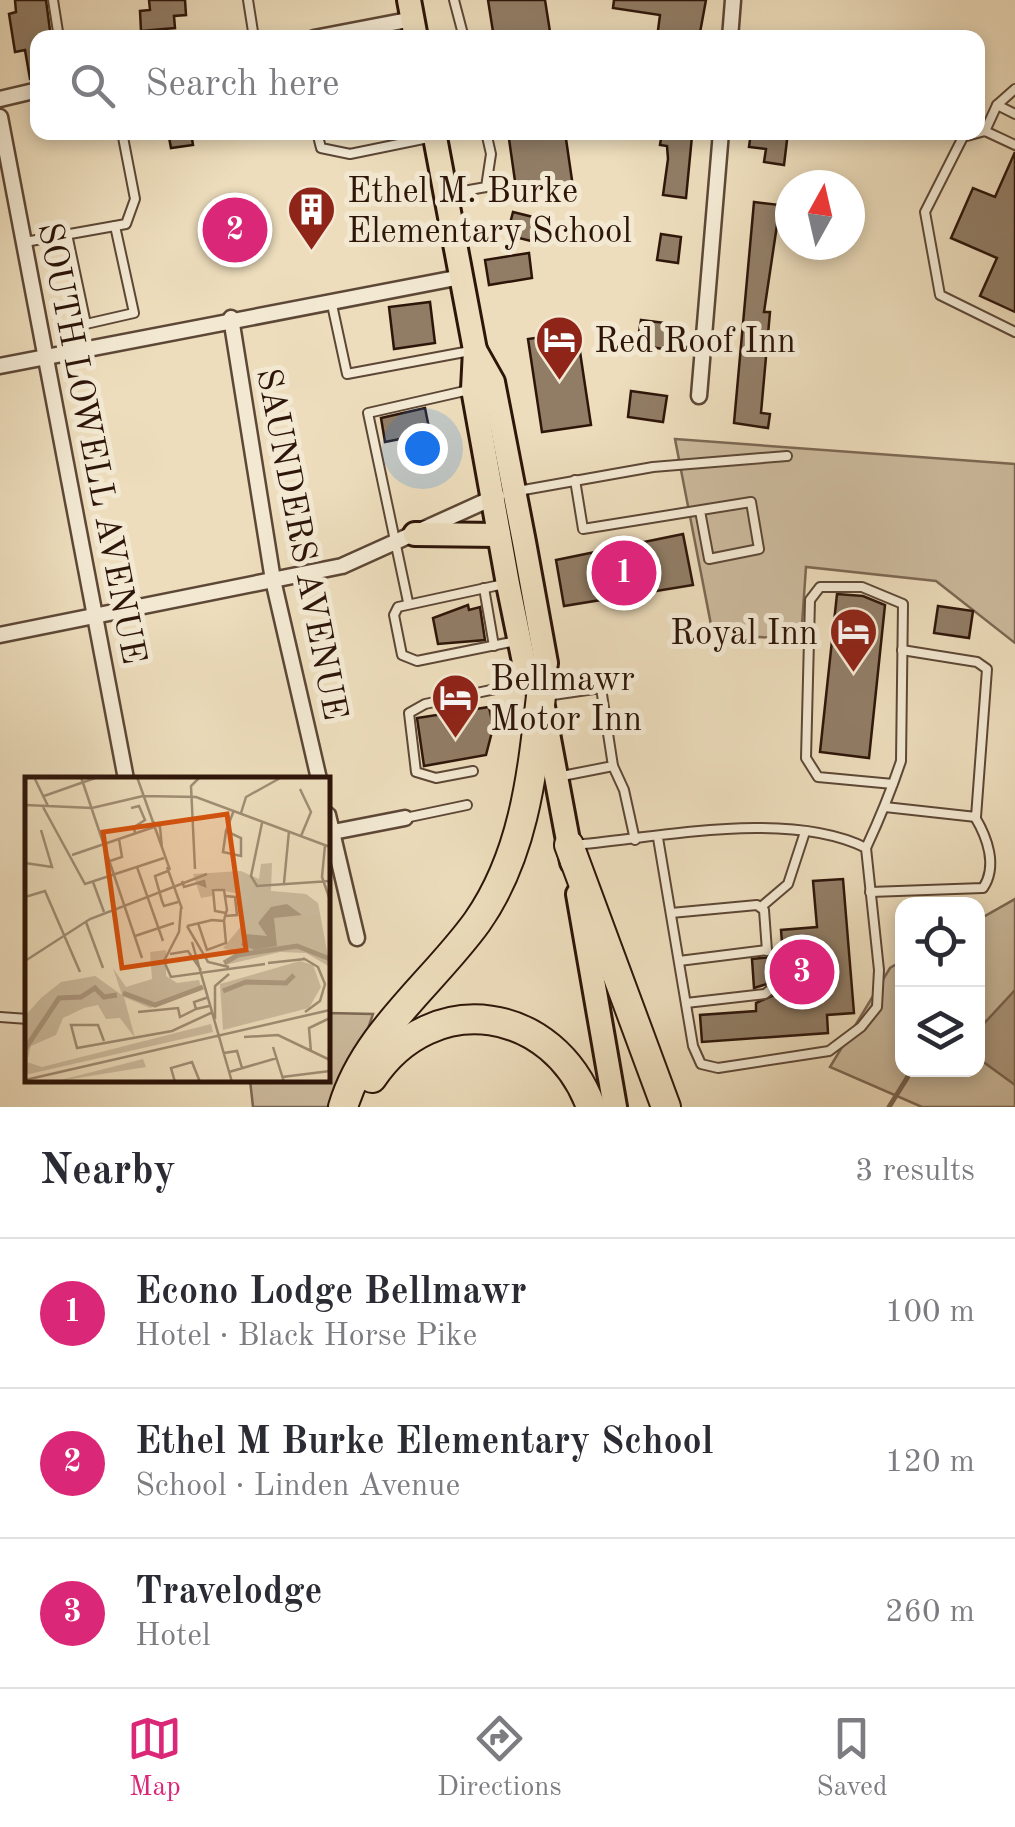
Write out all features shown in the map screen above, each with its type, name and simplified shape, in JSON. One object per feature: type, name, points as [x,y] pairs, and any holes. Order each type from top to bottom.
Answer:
[{"type":"highway","points":[[343,1107],[367,1056],[464,938],[499,885],[527,801],[537,689]]},
{"type":"highway","points":[[569,845],[666,1107]]},
{"type":"highway","points":[[360,1107],[381,1064],[408,1039],[443,1024],[480,1019],[516,1026],[550,1045],[576,1074],[591,1107]]},
{"type":"main road","points":[[435,140],[475,350],[473,389],[546,663],[537,689]]},
{"type":"main road","points":[[475,350],[493,382],[503,495],[499,536],[521,640],[557,776],[615,1107]]},
{"type":"main road","points":[[406,539],[499,536]]},
{"type":"street","points":[[731,30],[733,0]]},
{"type":"street","points":[[355,30],[412,19]]},
{"type":"street","points":[[0,98],[30,92]]},
{"type":"street","name":"SOUTH LOWELL AVENUE","points":[[0,118],[125,777]]},
{"type":"street","points":[[699,396],[720,140]]},
{"type":"street","points":[[0,366],[231,318],[461,277]]},
{"type":"street","name":"SAUNDERS AVENUE","points":[[231,318],[272,580],[318,777]]},
{"type":"street","points":[[0,635],[342,566],[406,539],[446,516],[503,495]]},
{"type":"street","points":[[357,938],[330,833],[405,818]]},
{"type":"lane","points":[[53,0],[59,30]]},
{"type":"lane","points":[[248,0],[253,30]]},
{"type":"lane","points":[[454,0],[462,30]]},
{"type":"lane","points":[[1015,89],[996,105],[985,130],[1015,145]]},
{"type":"lane","points":[[996,105],[1015,114]]},
{"type":"lane","points":[[25,242],[126,224],[134,200],[123,140]]},
{"type":"lane","points":[[318,140],[320,148],[350,154],[409,140]]},
{"type":"lane","points":[[446,194],[486,187],[491,154],[488,140]]},
{"type":"lane","points":[[961,140],[924,212],[928,251],[940,295],[1015,332]]},
{"type":"lane","points":[[67,234],[86,324],[134,312],[114,226]]},
{"type":"lane","points":[[331,300],[348,374],[475,350]]},
{"type":"lane","points":[[408,602],[406,539],[368,414],[473,389]]},
{"type":"lane","points":[[503,495],[653,467],[787,456]]},
{"type":"lane","points":[[575,480],[584,529],[751,502],[759,549],[710,559],[700,512]]},
{"type":"lane","points":[[508,584],[408,602],[394,615],[402,655],[408,660],[521,640]]},
{"type":"lane","points":[[658,838],[693,1046],[702,1064],[718,1068],[829,1051],[861,1027],[877,1007],[879,970],[866,848],[885,807],[901,762],[903,604],[884,593],[820,587],[810,600],[806,758],[818,776],[893,784]]},
{"type":"lane","points":[[484,588],[494,646]]},
{"type":"lane","points":[[870,892],[983,888],[988,881],[989,842],[975,816],[987,669],[977,662],[902,650]]},
{"type":"lane","points":[[473,771],[436,778],[416,772],[410,713],[425,704],[537,689],[601,688],[613,766],[624,790],[634,840]]},
{"type":"lane","points":[[557,776],[613,766]]},
{"type":"lane","points":[[405,818],[467,805]]},
{"type":"lane","points":[[885,807],[975,816]]},
{"type":"lane","points":[[569,845],[770,830],[840,835],[866,848]]},
{"type":"lane","points":[[761,907],[788,884],[805,832]]},
{"type":"lane","points":[[670,913],[746,904],[761,907]]},
{"type":"lane","points":[[679,961],[767,950],[761,907]]},
{"type":"lane","points":[[686,1004],[765,994],[771,989]]},
{"type":"lane","points":[[0,1017],[25,1019]]},
{"type":"shaded area","points":[[675,439],[1015,464],[1015,643],[936,581],[806,567],[801,639],[713,635]]},
{"type":"shaded area","points":[[1015,899],[1015,1107],[922,1107],[830,1067],[895,965],[895,1077],[985,1077],[985,916]]},
{"type":"shaded area","points":[[1015,990],[1015,1085],[985,1063],[985,1022]]},
{"type":"shaded area","points":[[330,1013],[373,1014],[341,1107],[253,1107],[250,1082],[330,1082]]},
{"type":"building","points":[[15,0],[46,0],[50,30],[30,30],[30,79],[25,50],[15,52],[9,14],[16,12]]},
{"type":"building","points":[[149,0],[185,0],[186,15],[174,16],[175,28],[141,30],[140,11],[150,10]]},
{"type":"building","points":[[488,0],[545,0],[550,30],[493,30]]},
{"type":"building","points":[[614,0],[706,0],[700,30],[658,30],[660,15],[613,8]]},
{"type":"building","points":[[170,140],[192,140],[193,145],[171,148]]},
{"type":"building","points":[[509,140],[566,140],[573,187],[517,195]]},
{"type":"building","points":[[661,140],[692,140],[686,198],[663,195],[668,159],[667,146],[660,145]]},
{"type":"building","points":[[750,140],[787,140],[784,165],[764,162],[766,149],[749,147]]},
{"type":"building","points":[[1015,152],[1015,312],[980,296],[997,258],[951,238],[973,188],[995,197]]},
{"type":"building","points":[[754,202],[775,204],[775,238],[764,312],[770,312],[761,413],[770,414],[768,428],[734,423]]},
{"type":"building","points":[[513,212],[545,220],[539,243],[507,235]]},
{"type":"building","points":[[661,234],[681,237],[678,263],[657,260]]},
{"type":"building","points":[[529,253],[532,278],[489,285],[485,260]]},
{"type":"building","points":[[430,302],[435,343],[394,349],[389,307]]},
{"type":"building","points":[[641,320],[674,324],[670,350],[637,345]]},
{"type":"building","name":"Red Roof Inn","points":[[577,332],[591,425],[542,432],[528,339]]},
{"type":"building","points":[[631,391],[667,396],[663,422],[628,417]]},
{"type":"building","points":[[425,408],[430,433],[385,442],[381,418]]},
{"type":"building","points":[[683,534],[693,585],[564,606],[556,560]]},
{"type":"building","name":"Royal Inn","points":[[837,594],[863,596],[885,605],[869,758],[820,752]]},
{"type":"building","points":[[468,605],[469,610],[480,607],[485,640],[438,644],[433,618]]},
{"type":"building","points":[[938,606],[973,611],[969,638],[934,633]]},
{"type":"building","name":"Bellmawr Motor Inn","points":[[489,707],[492,721],[495,720],[486,755],[424,766],[417,718]]},
{"type":"building","points":[[843,879],[854,1013],[827,1015],[828,1033],[702,1042],[700,1015],[756,1011],[756,1003],[776,994],[778,987],[773,982],[754,988],[752,959],[783,956],[781,930],[817,927],[813,881]]},
{"type":"waterway","points":[[889,1107],[908,1077]]},
{"type":"place","name":"Ethel M Burke Elementary School","points":[[235,230]]},
{"type":"place","name":"Ethel M. Burke Elementary School","points":[[312,252]]},
{"type":"place","name":"Red Roof Inn","points":[[559,382]]},
{"type":"place","name":"Econo Lodge Bellmawr","points":[[624,573]]},
{"type":"place","name":"Royal Inn","points":[[853,674]]},
{"type":"place","name":"Bellmawr Motor Inn","points":[[455,740]]},
{"type":"place","name":"Travelodge","points":[[802,972]]}]
